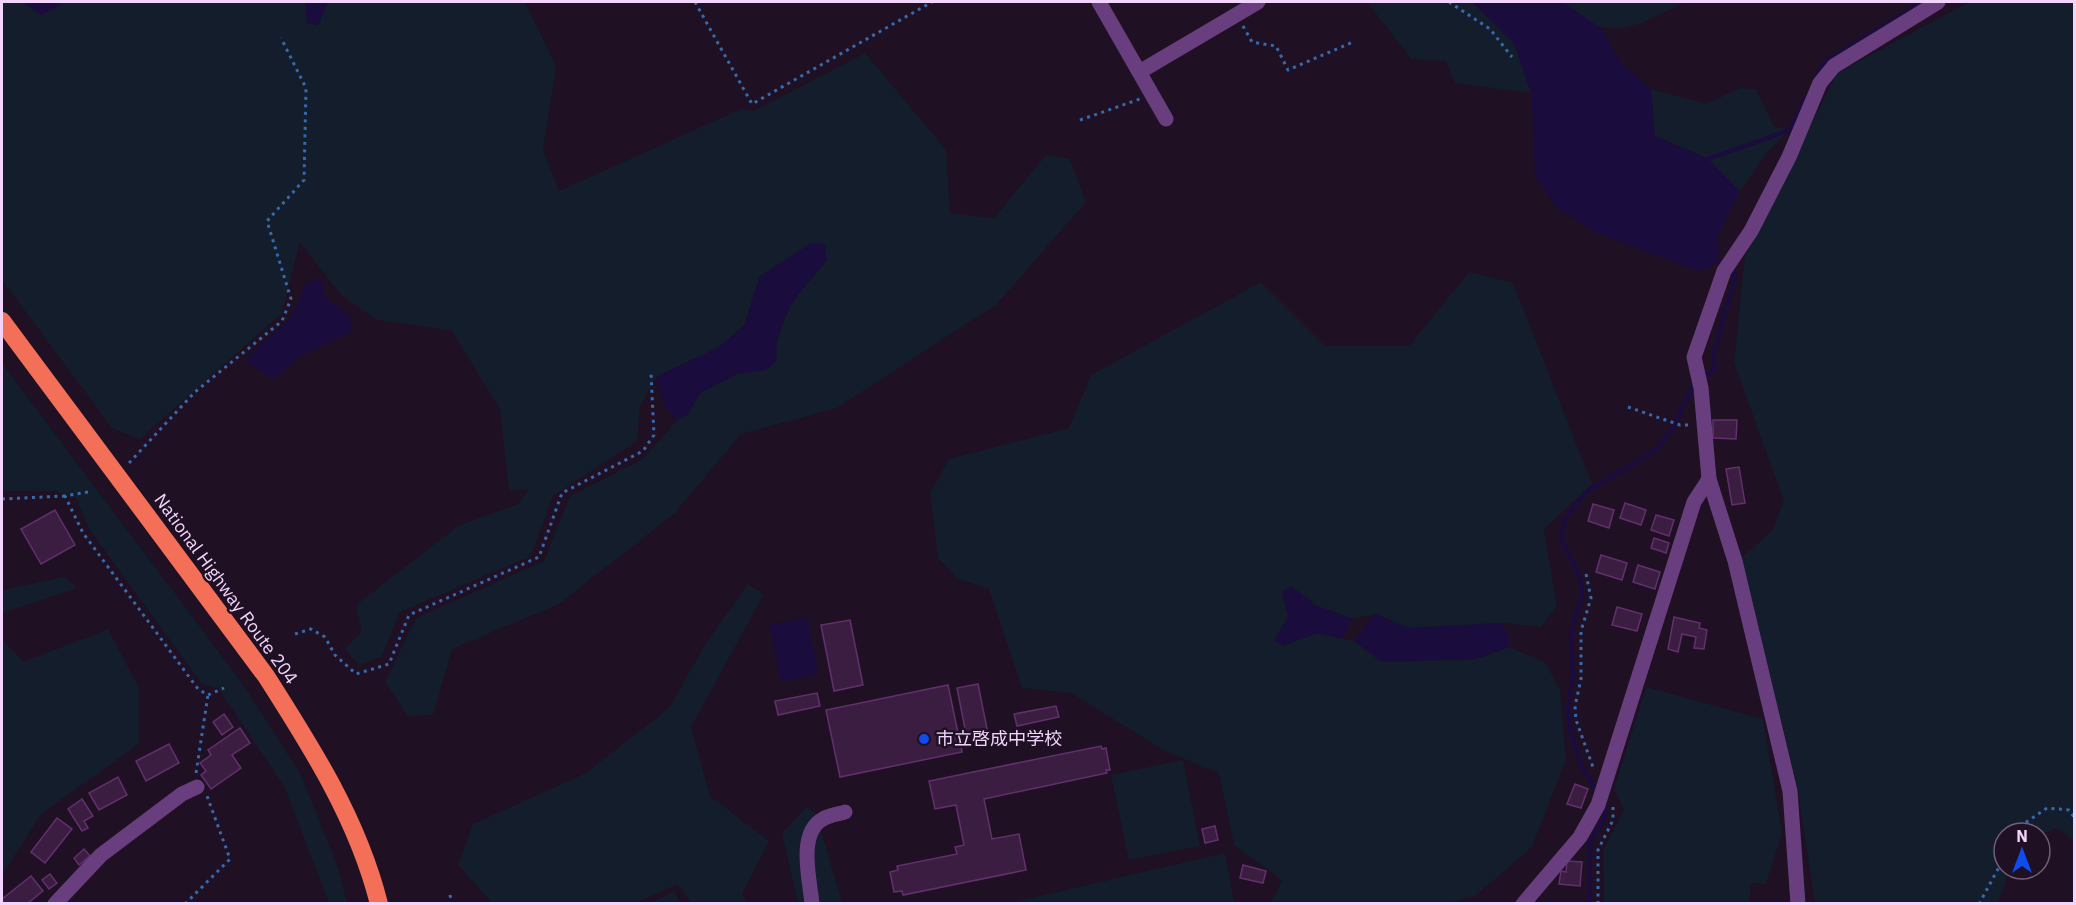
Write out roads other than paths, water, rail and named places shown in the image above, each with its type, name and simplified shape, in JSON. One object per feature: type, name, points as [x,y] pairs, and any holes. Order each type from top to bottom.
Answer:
[{"type":"highway","name":"National Highway Route 204","points":[[2,321],[266,676],[295,721],[347,813],[379,903]]},
{"type":"street","points":[[1099,2],[1141,71],[1166,119]]},
{"type":"street","points":[[1141,71],[1258,2]]},
{"type":"street","points":[[1798,903],[1790,791],[1735,561],[1709,479],[1699,382],[1694,357],[1727,266],[1751,231],[1789,157],[1820,83],[1834,66],[1938,2]]},
{"type":"street","points":[[1523,903],[1580,837],[1598,805],[1694,502],[1709,479]]},
{"type":"street","points":[[55,903],[101,855],[182,794],[197,787]]},
{"type":"street","points":[[812,903],[808,849],[811,831],[822,819],[845,812]]},
{"type":"waterway","points":[[1815,79],[1824,62],[1923,2]]},
{"type":"waterway","points":[[1706,165],[1708,159],[1790,130],[1806,97]]},
{"type":"waterway","points":[[1599,794],[1581,766],[1570,728],[1568,707],[1573,676],[1571,632],[1582,596],[1580,577],[1561,539],[1565,519],[1585,493],[1657,449],[1673,427],[1694,384],[1715,369],[1714,352],[1735,278],[1733,269],[1712,257]]},
{"type":"waterway","points":[[1589,904],[1590,842],[1606,815],[1605,804]]},
{"type":"place","name":"市立啓成中学校","points":[[924,739]]}]
